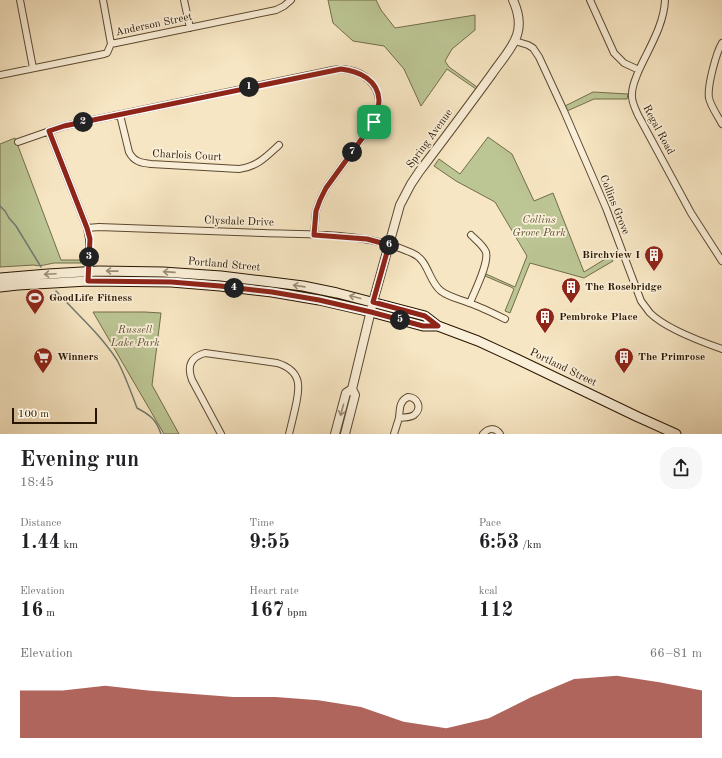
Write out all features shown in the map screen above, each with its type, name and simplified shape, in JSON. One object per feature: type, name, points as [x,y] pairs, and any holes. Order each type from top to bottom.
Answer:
[{"type":"main road","name":"Portland Street","points":[[0,287],[88,276],[163,272],[221,276],[303,286],[337,293],[425,316],[438,326],[478,341],[638,418],[676,434]]},
{"type":"main road","name":"Portland Street","points":[[0,278],[28,275],[88,276],[220,286],[272,292],[312,299],[371,312],[423,326],[438,326]]},
{"type":"street","points":[[20,0],[33,68]]},
{"type":"street","points":[[103,0],[112,44]]},
{"type":"street","points":[[184,0],[190,28]]},
{"type":"street","name":"Anderson Street","points":[[0,75],[104,54],[107,53],[112,44],[276,10],[291,0]]},
{"type":"street","name":"Spring Avenue","points":[[352,390],[373,302],[400,205],[411,184],[515,41],[518,30],[518,22],[517,9],[513,0]]},
{"type":"street","points":[[590,0],[614,54],[624,63],[639,70]]},
{"type":"street","name":"Regal Road","points":[[665,0],[662,19],[634,82],[632,96],[635,108],[691,213],[722,261]]},
{"type":"street","name":"Collins Grove","points":[[515,41],[528,45],[532,48],[541,63],[564,111],[606,208],[641,301],[651,314],[660,321],[722,349]]},
{"type":"street","points":[[722,43],[717,55],[709,86],[709,98],[711,104],[722,124]]},
{"type":"street","points":[[18,142],[64,126],[337,69],[359,73],[367,78],[376,90],[379,100],[374,122],[326,188],[316,211],[314,235]]},
{"type":"street","name":"Charlois Court","points":[[120,115],[129,152],[135,160],[140,162],[151,164],[248,168],[261,161],[280,145]]},
{"type":"street","points":[[49,131],[90,239],[88,276]]},
{"type":"street","name":"Clysdale Drive","points":[[87,228],[99,227],[361,238],[413,253],[420,257],[436,287],[442,292],[505,319]]},
{"type":"street","points":[[470,303],[486,261],[485,251],[482,246],[471,236]]},
{"type":"street","points":[[221,434],[190,374],[190,366],[194,359],[205,353],[277,363],[285,366],[292,372],[298,381],[299,392],[288,434]]},
{"type":"street","points":[[335,434],[346,393],[352,390],[355,395],[345,434]]},
{"type":"street","points":[[394,434],[399,418]]},
{"type":"street","points":[[483,434],[492,428],[500,434]]},
{"type":"green space","points":[[328,0],[376,0],[381,10],[395,28],[475,15],[475,30],[452,49],[445,61],[449,67],[477,87],[476,89],[447,69],[421,106],[404,69],[385,47],[353,41],[333,23]]},
{"type":"green space","points":[[593,92],[628,94],[627,99],[594,99],[567,111],[565,106]]},
{"type":"green space","name":"Collins Grove Park","points":[[488,137],[512,154],[534,201],[553,193],[584,272],[610,256],[613,261],[584,278],[530,263],[510,313],[505,311],[514,289],[485,276],[486,274],[515,287],[527,256],[495,202],[456,181],[434,166],[439,159],[460,174]]},
{"type":"green space","points":[[15,138],[61,260],[81,260],[81,263],[54,263],[41,266],[0,267],[0,144]]},
{"type":"green space","name":"Russell Lake Park","points":[[93,312],[161,313],[152,385],[179,434],[164,434]]},
{"type":"waterway","points":[[0,206],[16,226],[41,267]]},
{"type":"waterway","points":[[56,291],[96,333],[117,360],[137,408],[152,418],[161,434]]},
{"type":"place","name":"Birchview I","points":[[654,272]]},
{"type":"place","name":"The Rosebridge","points":[[571,304]]},
{"type":"place","name":"GoodLife Fitness","points":[[35,315]]},
{"type":"place","name":"Pembroke Place","points":[[545,334]]},
{"type":"place","name":"Winners","points":[[43,374]]},
{"type":"place","name":"The Primrose","points":[[624,374]]},
{"type":"route","points":[[341,69],[359,73],[373,84],[379,100],[374,122],[326,188],[316,211],[314,235],[354,237],[389,245],[373,302],[425,316],[438,326],[423,326],[319,300],[272,292],[171,282],[88,281],[90,239],[49,131],[64,126],[341,69]]}]
